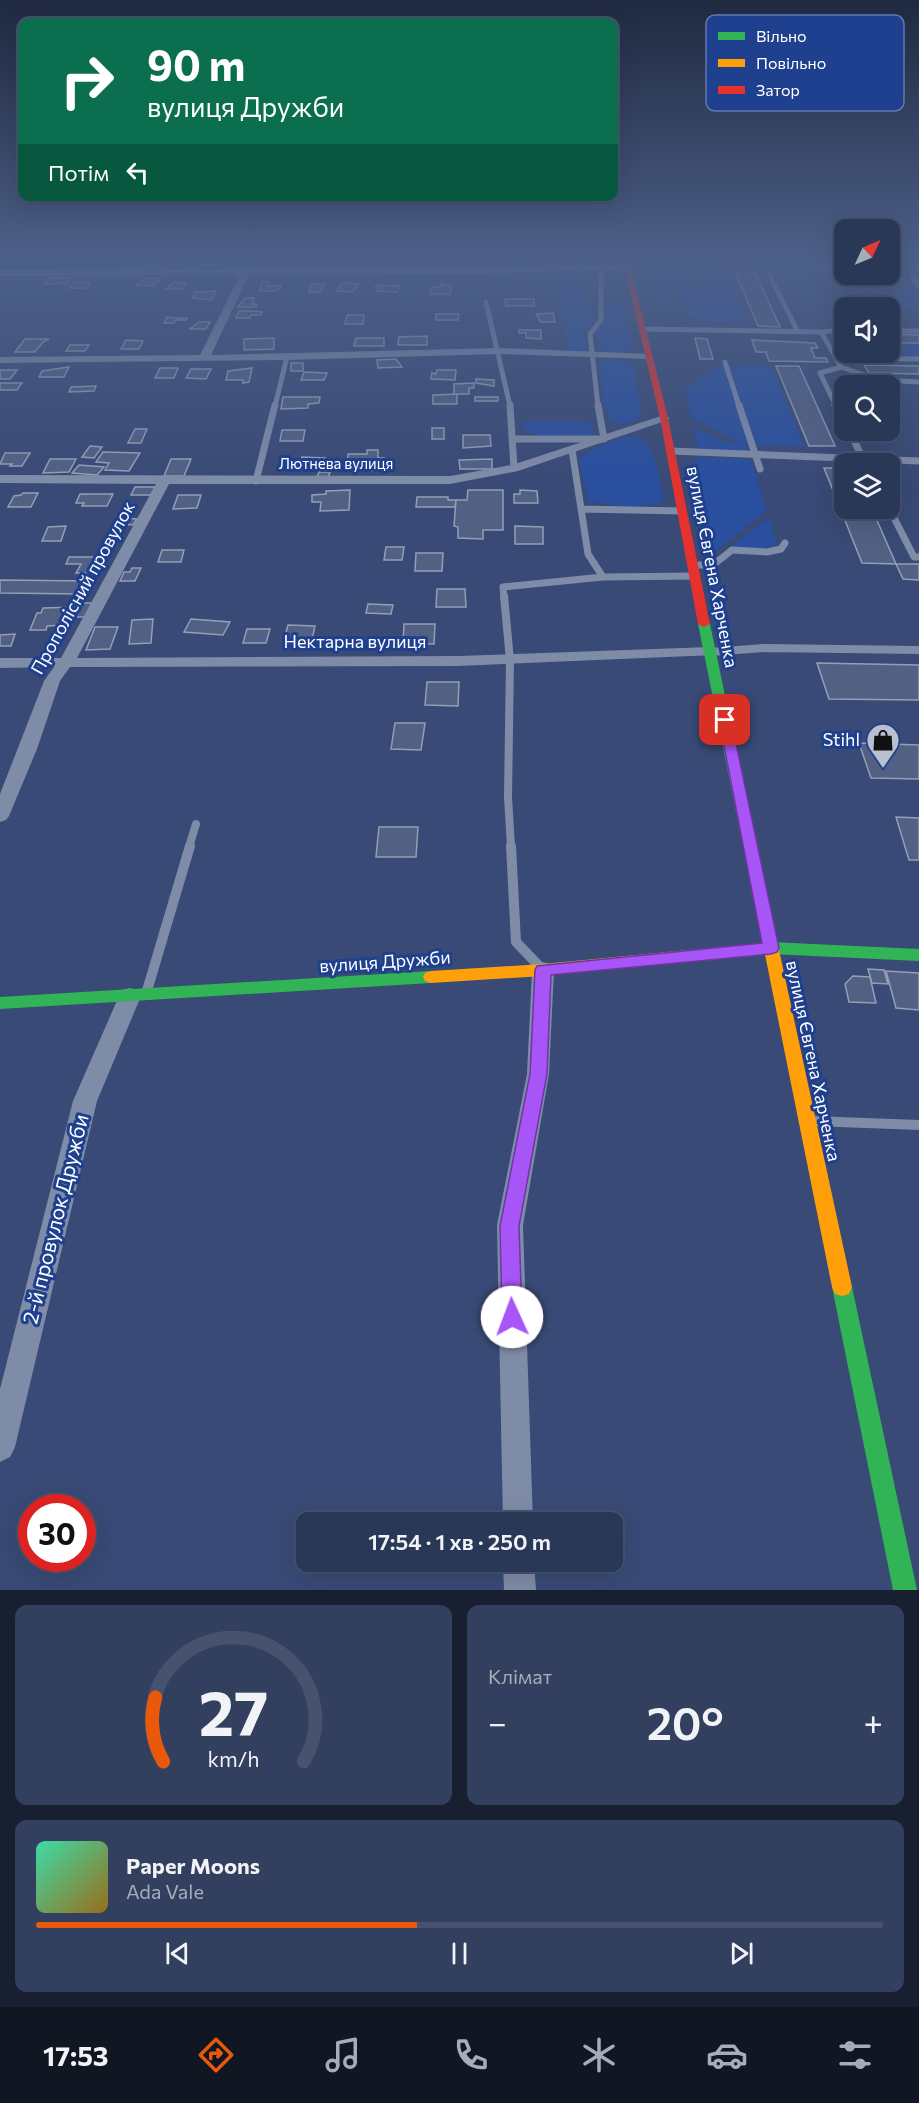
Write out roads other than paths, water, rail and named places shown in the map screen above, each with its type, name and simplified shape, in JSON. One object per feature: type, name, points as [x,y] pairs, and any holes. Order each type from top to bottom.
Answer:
[{"type":"main road","name":"вулиця Євгена Харченка","points":[[643,332],[664,418],[710,652],[905,1590]]},
{"type":"main road","name":"вулиця Дружби","points":[[0,1003],[543,970],[771,948],[919,955]]},
{"type":"street","points":[[204,358],[216,332]]},
{"type":"street","points":[[0,360],[287,357],[499,351],[648,356]]},
{"type":"street","name":"Лютнева вулиця","points":[[0,479],[450,480],[514,468],[664,418]]},
{"type":"street","name":"Прополісний провулок","points":[[0,816],[28,749],[52,681],[71,655],[165,480]]},
{"type":"street","name":"Нектарна вулиця","points":[[0,663],[510,660],[710,652]]},
{"type":"street","points":[[518,1512],[510,1226],[538,1074],[543,970]]},
{"type":"street","name":"2-й провулок Дружби","points":[[0,1447],[86,1101],[138,995]]},
{"type":"street","points":[[519,1572],[520,1590]]},
{"type":"lane","points":[[494,332],[508,388],[515,439],[514,468]]},
{"type":"lane","points":[[515,439],[604,439],[591,354],[591,332]]},
{"type":"lane","points":[[821,332],[834,355]]},
{"type":"lane","points":[[255,481],[287,357]]},
{"type":"lane","points":[[900,359],[919,359]]},
{"type":"lane","points":[[725,362],[760,469]]},
{"type":"lane","points":[[839,363],[841,367],[858,376],[882,382],[919,382]]},
{"type":"lane","points":[[834,402],[820,373],[841,367]]},
{"type":"lane","points":[[572,450],[588,554],[603,577]]},
{"type":"lane","points":[[671,452],[834,459]]},
{"type":"lane","points":[[900,461],[919,461]]},
{"type":"lane","points":[[581,509],[683,512]]},
{"type":"lane","points":[[895,519],[914,557],[919,557]]},
{"type":"lane","points":[[543,970],[516,942],[508,796],[510,660],[503,587],[695,571],[713,565],[732,550],[767,552],[781,549],[784,543]]},
{"type":"lane","points":[[710,652],[764,648],[919,650]]},
{"type":"lane","points":[[138,995],[196,824]]},
{"type":"lane","points":[[807,1120],[919,1125]]},
{"type":"place","name":"Stihl","points":[[883,769]]}]
